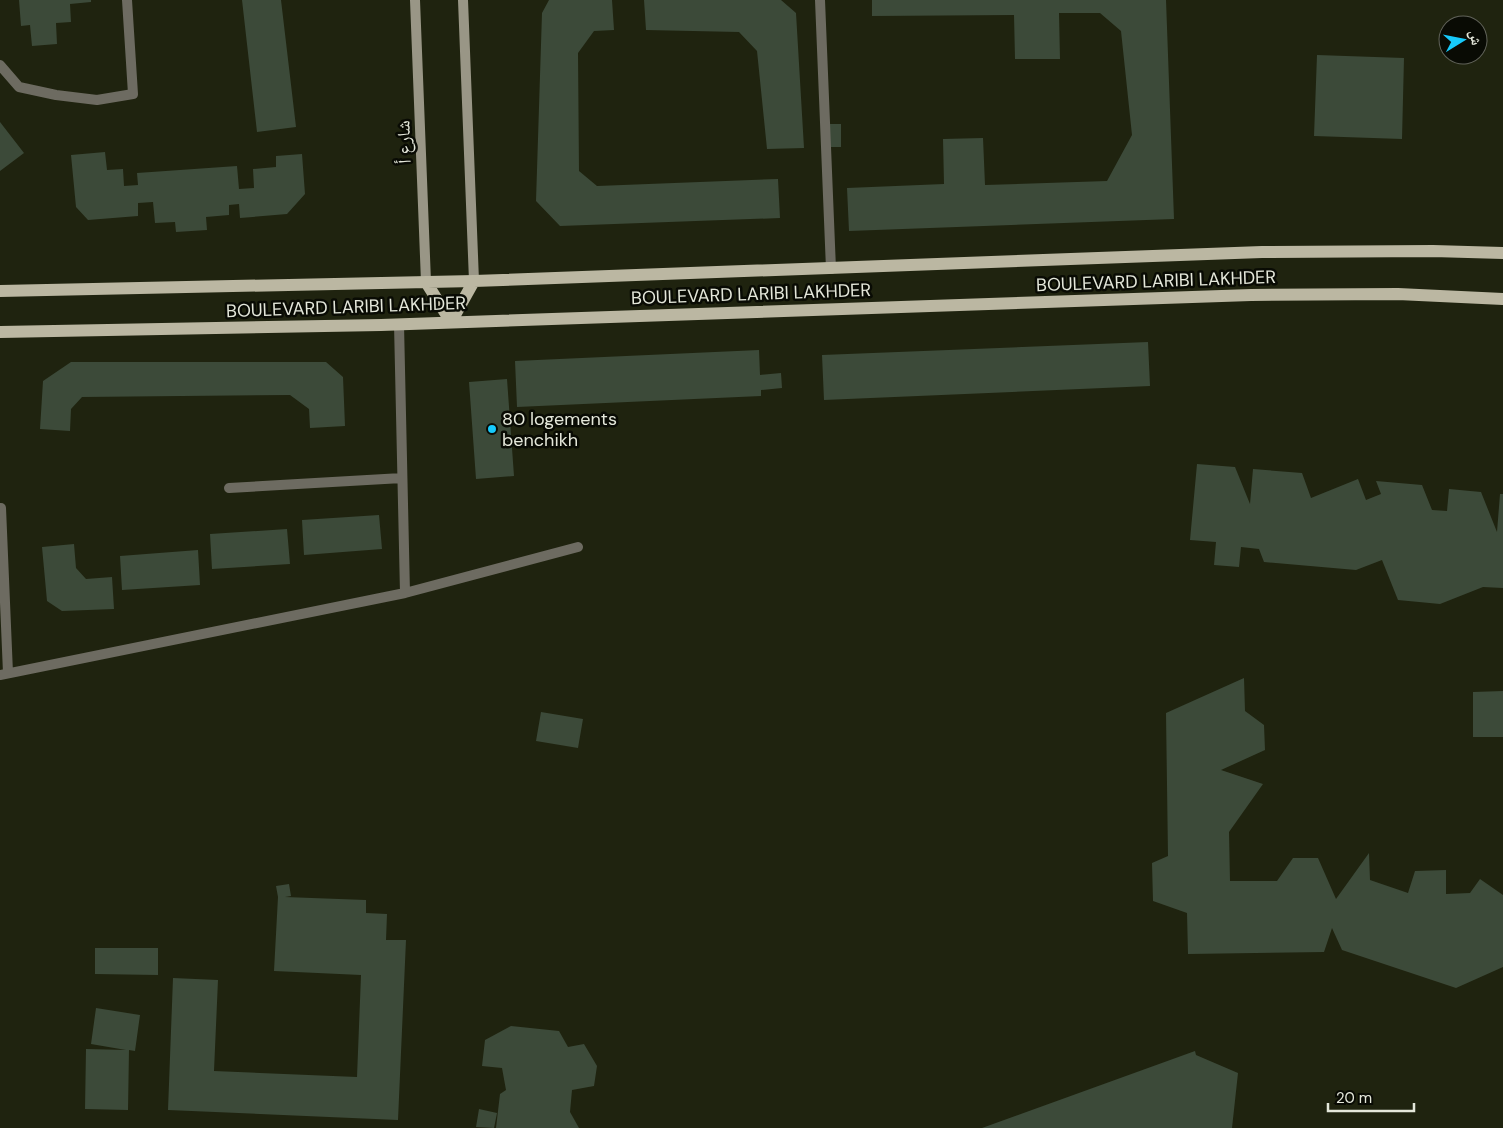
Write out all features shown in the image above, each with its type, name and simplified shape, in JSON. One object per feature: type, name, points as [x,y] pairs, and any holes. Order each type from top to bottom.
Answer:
[{"type":"main road","name":"BOULEVARD LARIBI LAKHDER","points":[[0,291],[474,281],[1262,252],[1433,251],[1503,253]]},
{"type":"main road","points":[[426,282],[451,322],[474,281]]},
{"type":"main road","name":"BOULEVARD LARIBI LAKHDER","points":[[0,332],[399,324],[1251,295],[1398,294],[1503,299]]},
{"type":"street","points":[[0,65],[19,87],[97,100],[133,94],[127,0]]},
{"type":"street","name":"شارع أ","points":[[415,0],[426,282]]},
{"type":"street","points":[[463,0],[474,281]]},
{"type":"street","points":[[820,0],[831,269]]},
{"type":"street","points":[[399,324],[405,593]]},
{"type":"street","points":[[229,488],[402,478]]},
{"type":"street","points":[[1,508],[4,674],[405,593],[578,547]]},
{"type":"building","points":[[19,0],[91,0],[91,2],[70,4],[71,22],[56,23],[57,44],[32,46],[30,25],[21,26]]},
{"type":"building","points":[[242,0],[281,0],[296,127],[257,132]]},
{"type":"building","points":[[549,0],[612,0],[614,30],[594,31],[578,53],[579,171],[597,186],[778,179],[780,218],[560,226],[536,201],[542,13]]},
{"type":"building","points":[[644,0],[781,0],[796,13],[804,148],[767,149],[757,51],[739,32],[646,30]]},
{"type":"building","points":[[872,0],[1166,0],[1174,219],[849,231],[847,188],[944,184],[943,139],[983,138],[985,185],[1107,181],[1132,135],[1121,31],[1100,13],[1059,13],[1060,59],[1015,59],[1014,15],[872,16]]},
{"type":"building","points":[[1317,55],[1404,58],[1402,139],[1314,136]]},
{"type":"building","points":[[0,122],[24,153],[0,171]]},
{"type":"building","points":[[827,124],[841,124],[841,147],[826,147]]},
{"type":"building","points":[[105,152],[107,170],[123,169],[124,186],[138,185],[137,173],[237,166],[239,189],[254,188],[253,169],[276,167],[276,156],[302,154],[305,194],[287,214],[240,218],[239,204],[229,205],[229,215],[206,217],[207,230],[176,232],[175,222],[155,223],[153,202],[138,203],[138,216],[88,220],[76,207],[71,155]]},
{"type":"building","points":[[1148,342],[1150,386],[824,400],[822,355]]},
{"type":"building","points":[[759,350],[760,375],[781,373],[782,388],[761,390],[761,396],[517,407],[515,361]]},
{"type":"building","points":[[71,362],[326,362],[343,377],[345,426],[310,428],[309,409],[290,395],[82,397],[71,409],[70,431],[40,429],[43,381]]},
{"type":"building","name":"80 logements benchikh","points":[[507,379],[514,476],[476,479],[469,382]]},
{"type":"building","points":[[1197,464],[1235,467],[1250,504],[1253,469],[1302,473],[1311,498],[1358,479],[1366,500],[1381,494],[1376,481],[1422,485],[1432,510],[1447,511],[1449,489],[1481,492],[1497,532],[1500,494],[1503,494],[1503,588],[1483,587],[1440,604],[1398,600],[1382,560],[1356,570],[1264,562],[1259,549],[1241,547],[1239,567],[1214,565],[1216,542],[1190,540]]},
{"type":"building","points":[[379,515],[382,549],[304,555],[302,520]]},
{"type":"building","points":[[287,529],[290,564],[212,569],[210,534]]},
{"type":"building","points":[[74,544],[76,568],[86,579],[112,577],[114,609],[62,611],[47,601],[42,547]]},
{"type":"building","points":[[198,550],[200,585],[122,590],[120,556]]},
{"type":"building","points":[[1244,678],[1245,711],[1264,725],[1265,750],[1221,770],[1263,784],[1229,832],[1230,881],[1277,881],[1293,858],[1318,858],[1336,899],[1369,853],[1370,880],[1408,893],[1415,871],[1446,870],[1446,894],[1470,893],[1480,879],[1503,895],[1503,967],[1456,988],[1342,950],[1332,928],[1324,952],[1188,954],[1187,913],[1153,901],[1152,863],[1168,856],[1166,713]]},
{"type":"building","points":[[1503,691],[1503,737],[1473,737],[1473,692]]},
{"type":"building","points":[[541,712],[583,719],[578,748],[536,741]]},
{"type":"building","points":[[289,884],[291,896],[285,897],[366,900],[366,913],[387,914],[386,940],[406,940],[398,1120],[168,1110],[173,978],[218,980],[214,1071],[357,1077],[361,975],[274,971],[278,897],[276,886]]},
{"type":"building","points":[[95,948],[158,948],[158,975],[95,974]]},
{"type":"building","points":[[96,1008],[140,1015],[135,1051],[129,1050],[128,1110],[85,1109],[86,1049],[126,1050],[91,1044]]},
{"type":"building","points":[[511,1026],[559,1031],[568,1047],[584,1044],[597,1066],[594,1086],[572,1090],[570,1112],[579,1128],[496,1128],[500,1094],[506,1090],[502,1068],[482,1066],[485,1040]]},
{"type":"building","points":[[1195,1051],[1196,1055],[1238,1073],[1232,1128],[982,1128]]},
{"type":"building","points":[[479,1109],[497,1113],[494,1128],[476,1127]]},
{"type":"place","name":"80 logements benchikh","points":[[492,429]]}]
